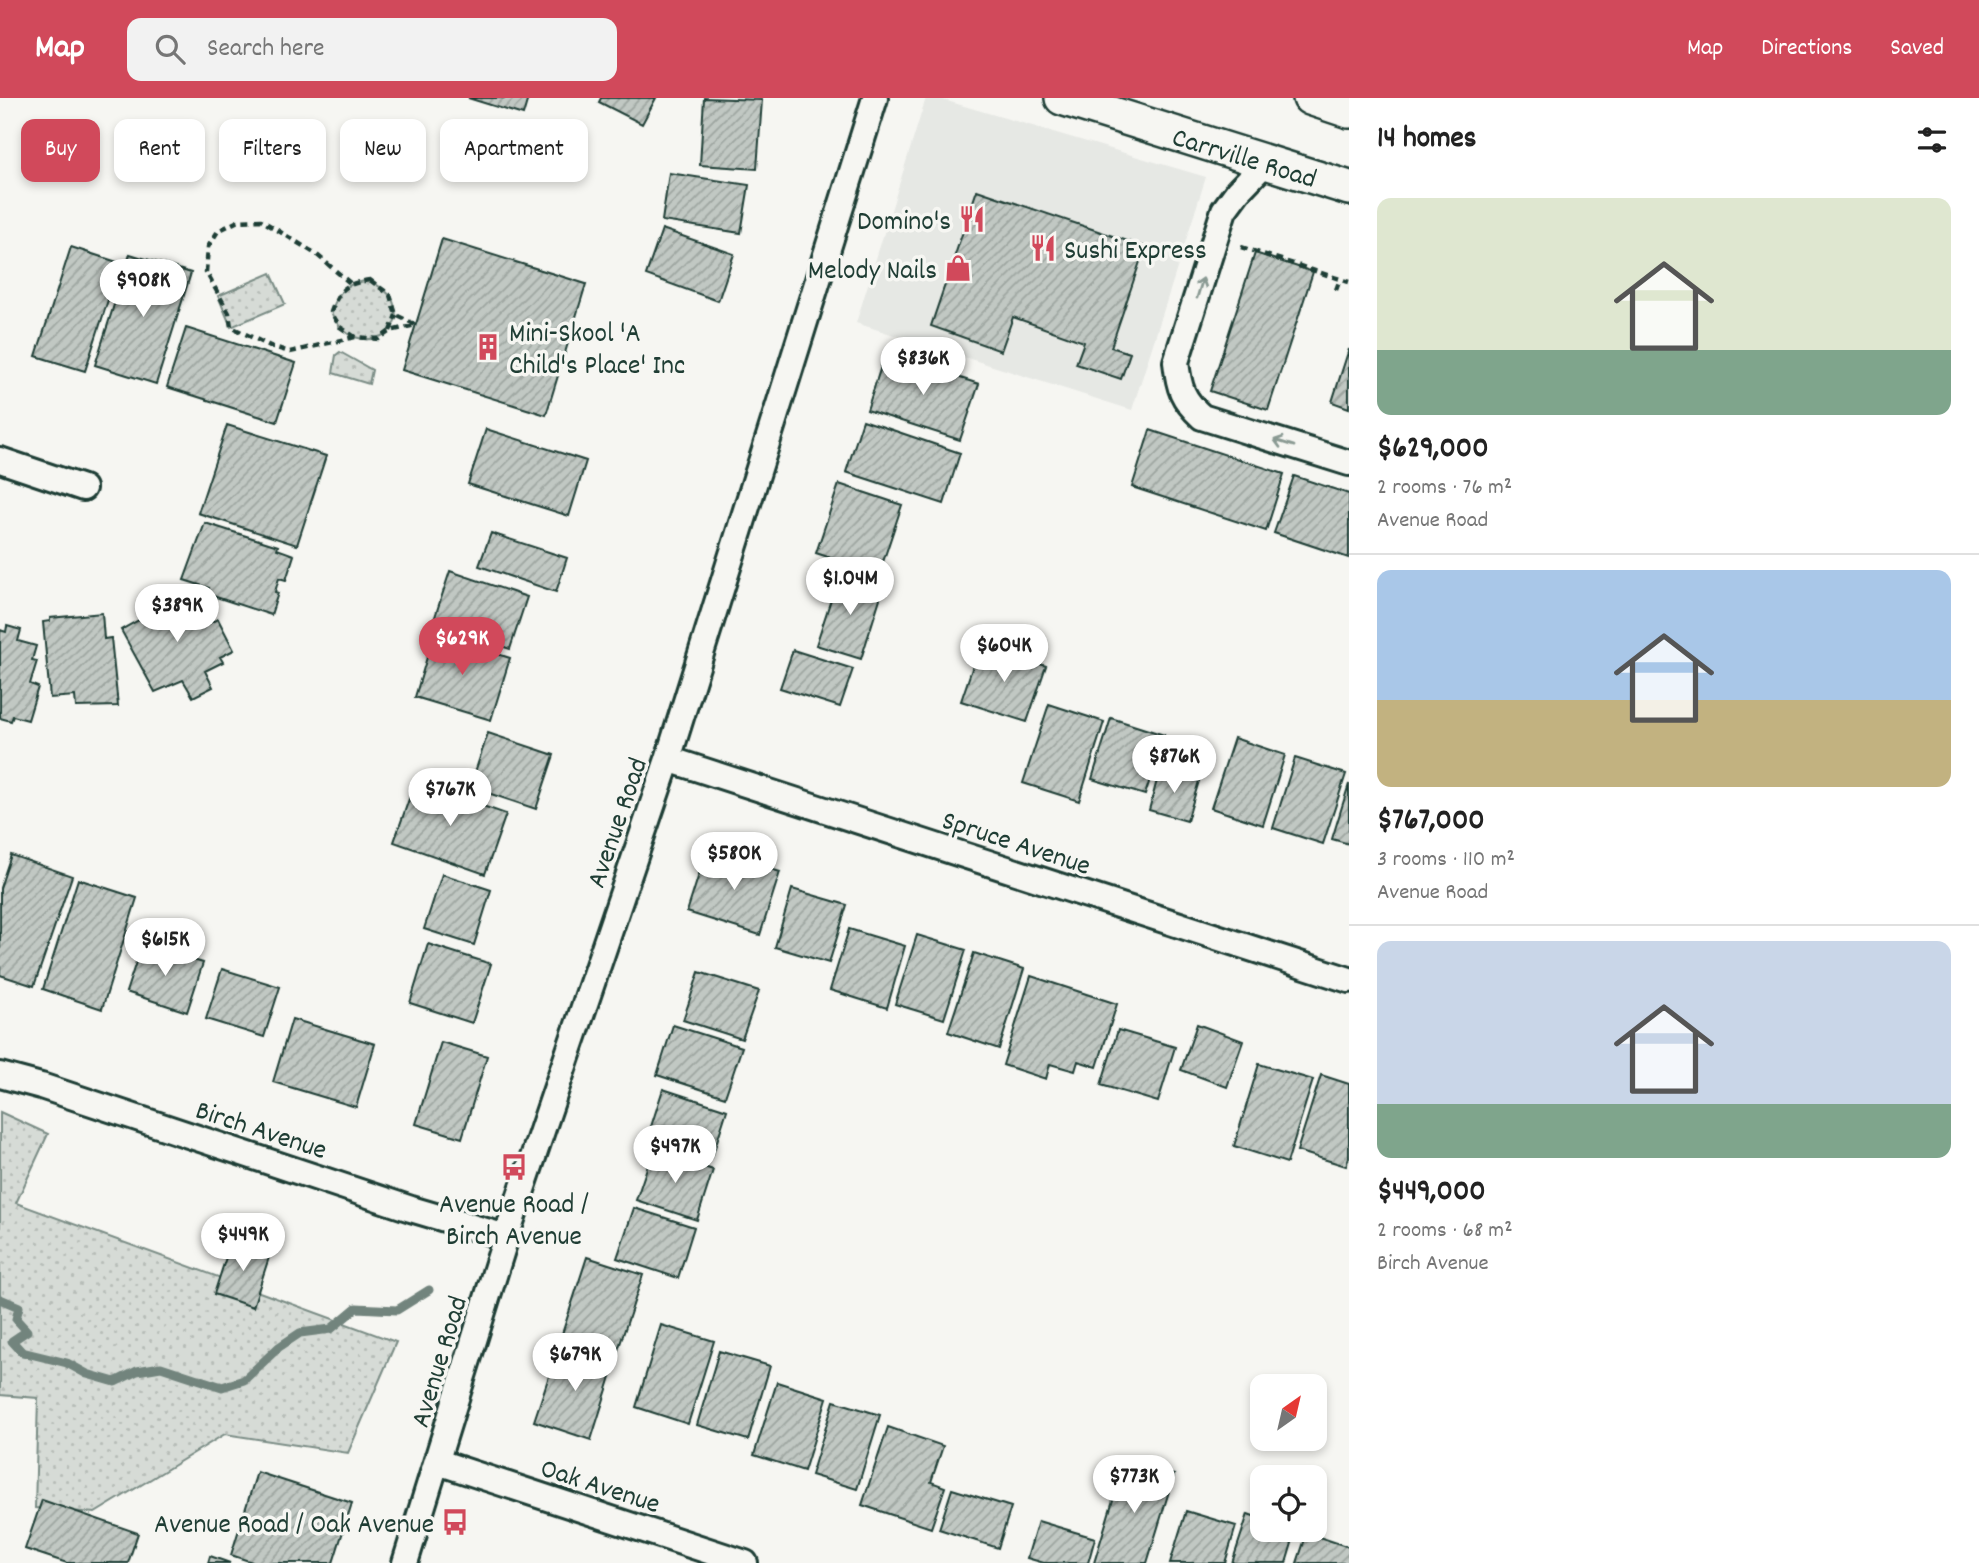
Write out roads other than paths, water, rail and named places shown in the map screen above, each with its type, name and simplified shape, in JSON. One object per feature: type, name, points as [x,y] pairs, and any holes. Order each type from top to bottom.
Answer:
[{"type":"main road","name":"Carrville Road","points":[[1062,98],[1349,188]]},
{"type":"main road","points":[[1310,98],[1349,111]]},
{"type":"street","name":"Avenue Road","points":[[405,1563],[506,1237],[668,759],[875,98]]},
{"type":"street","points":[[1266,162],[1224,210],[1176,362],[1179,385],[1186,404],[1202,417],[1349,463]]},
{"type":"street","points":[[0,460],[83,488]]},
{"type":"street","name":"Spruce Avenue","points":[[668,759],[1349,980]]},
{"type":"street","name":"Birch Avenue","points":[[0,1075],[41,1086],[411,1209],[506,1237]]},
{"type":"street","name":"Oak Avenue","points":[[438,1462],[745,1563]]},
{"type":"waterway","points":[[0,1299],[19,1307],[16,1319],[27,1331],[12,1341],[22,1352],[67,1363],[87,1374],[115,1382],[137,1371],[161,1367],[222,1387],[244,1380],[279,1347],[300,1333],[331,1329],[356,1308],[397,1310],[429,1290]]},
{"type":"place","name":"Domino's","points":[[972,219]]},
{"type":"place","name":"Sushi Express","points":[[1043,248]]},
{"type":"place","name":"Melody Nails","points":[[958,268]]},
{"type":"place","name":"Mini-Skool 'A Child's Place' Inc","points":[[488,347]]},
{"type":"place","name":"Avenue Road / Birch Avenue","points":[[514,1167]]},
{"type":"place","name":"Avenue Road / Oak Avenue","points":[[455,1522]]}]
